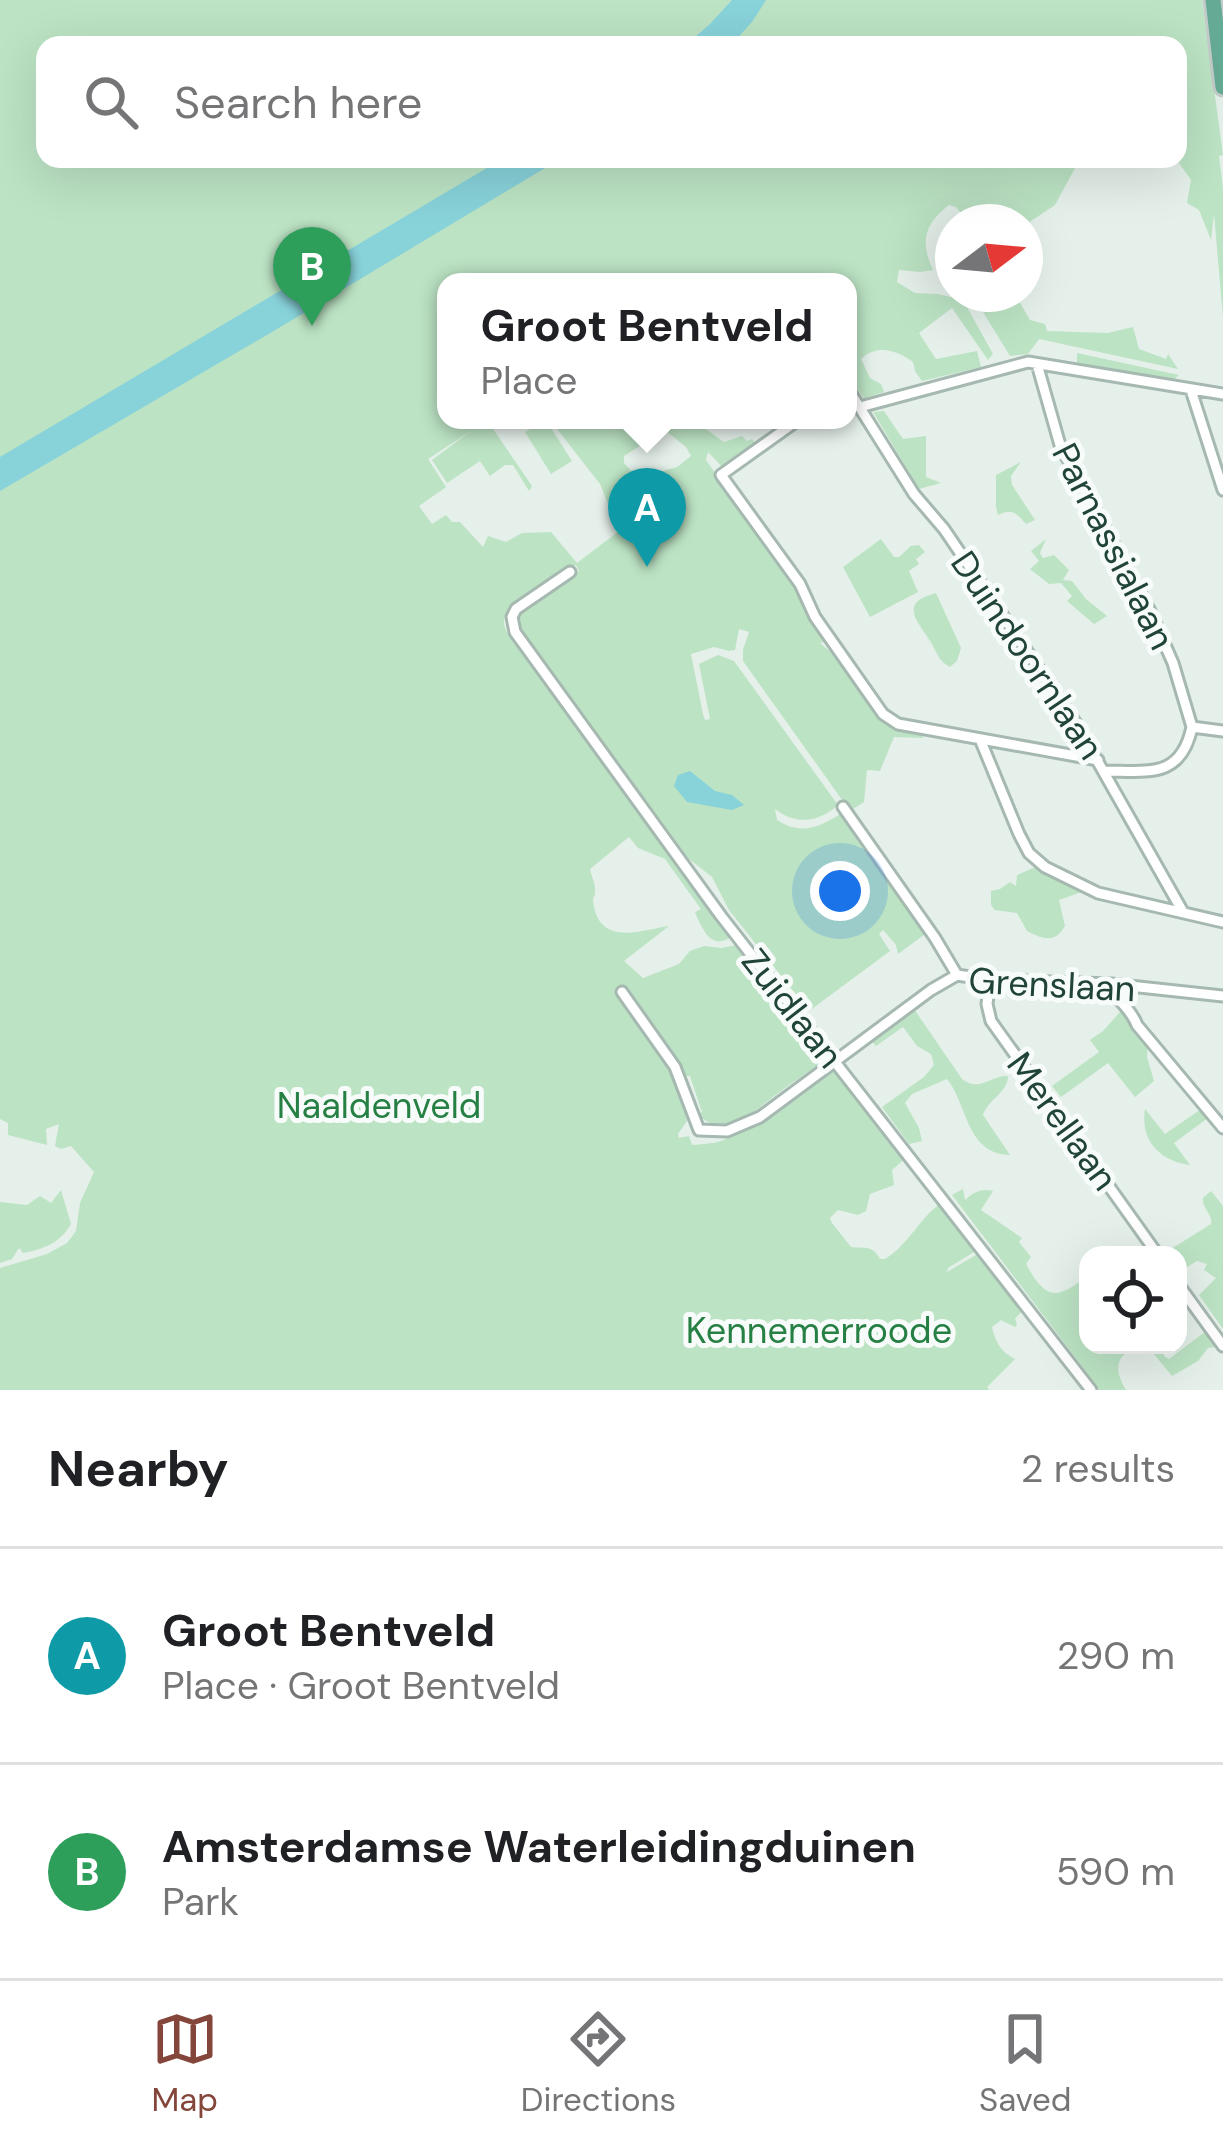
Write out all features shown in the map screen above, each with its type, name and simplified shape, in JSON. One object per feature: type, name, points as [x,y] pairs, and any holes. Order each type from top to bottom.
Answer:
[{"type":"main road","points":[[1213,0],[1223,87]]},
{"type":"street","points":[[860,406],[1028,362],[1223,394]]},
{"type":"street","name":"Parnassialaan","points":[[1037,364],[1060,443],[1150,611],[1192,728]]},
{"type":"street","points":[[1191,390],[1223,490]]},
{"type":"street","name":"Duindoornlaan","points":[[857,402],[914,494],[929,508],[1008,621],[1098,760],[1183,911]]},
{"type":"street","points":[[785,429],[721,475],[800,584],[814,617],[883,714],[898,724],[1098,760]]},
{"type":"street","name":"Zuidlaan","points":[[570,572],[516,609],[512,617],[515,632],[721,916],[1090,1390]]},
{"type":"street","points":[[1105,771],[1166,767],[1182,756],[1192,728],[1223,731]]},
{"type":"street","points":[[980,740],[1019,834],[1029,853],[1045,867],[1098,892],[1223,922]]},
{"type":"street","points":[[843,807],[957,975]]},
{"type":"street","name":"Grenslaan","points":[[622,992],[675,1067],[699,1130],[727,1131],[775,1108],[957,975],[1223,996]]},
{"type":"street","name":"Merellaan","points":[[990,980],[991,1021],[1152,1246]]},
{"type":"street","points":[[1111,984],[1113,994],[1132,1010],[1137,1024],[1223,1128]]},
{"type":"street","points":[[1132,1010],[1145,989]]},
{"type":"street","points":[[1187,1296],[1223,1346]]},
{"type":"green space","points":[[0,0],[1202,0],[1223,155],[1219,156],[1223,317],[1214,214],[1211,240],[1199,210],[1187,203],[1191,180],[1182,168],[1187,168],[1187,36],[36,36],[36,168],[1075,168],[1055,205],[1043,213],[1043,204],[935,204],[926,242],[933,270],[899,270],[897,282],[915,293],[935,294],[935,312],[947,312],[919,333],[936,359],[977,351],[981,367],[922,381],[907,358],[887,350],[873,351],[861,359],[884,392],[864,398],[857,389],[857,273],[437,273],[437,429],[493,429],[532,486],[529,491],[513,465],[490,476],[480,461],[447,483],[432,460],[471,431],[428,459],[446,487],[419,506],[432,524],[446,515],[460,522],[483,547],[488,536],[506,542],[522,533],[551,532],[577,563],[619,531],[600,484],[557,429],[658,429],[624,456],[635,475],[652,476],[691,456],[664,429],[706,429],[724,442],[742,436],[756,444],[723,468],[708,452],[706,460],[791,581],[810,623],[826,641],[820,643],[839,659],[877,712],[922,733],[923,738],[894,737],[880,771],[867,770],[864,802],[850,811],[743,661],[749,632],[739,629],[735,650],[714,647],[691,654],[703,714],[705,720],[710,719],[699,664],[718,655],[734,661],[838,805],[807,820],[775,809],[777,820],[794,828],[811,828],[843,812],[928,932],[898,954],[883,930],[879,934],[890,951],[809,1011],[729,910],[712,877],[689,859],[515,622],[519,611],[579,571],[576,565],[513,604],[504,624],[732,936],[713,940],[695,912],[701,909],[665,859],[638,848],[629,837],[590,869],[598,919],[605,927],[624,933],[669,926],[624,961],[643,978],[679,964],[690,951],[704,946],[738,945],[828,1058],[738,1122],[709,1122],[698,1115],[702,1112],[690,1076],[685,1076],[623,992],[618,999],[674,1072],[687,1121],[679,1138],[689,1136],[692,1145],[736,1135],[835,1068],[908,1156],[892,1170],[894,1185],[870,1194],[866,1211],[858,1215],[838,1210],[830,1218],[832,1223],[851,1247],[871,1249],[885,1259],[944,1201],[979,1249],[947,1272],[981,1252],[1021,1306],[1015,1327],[1001,1320],[992,1327],[1000,1346],[1015,1359],[989,1390],[0,1390],[0,1268],[67,1243],[76,1231],[80,1203],[94,1172],[71,1146],[55,1146],[59,1124],[46,1129],[47,1145],[8,1135],[8,1123],[0,1119]]},
{"type":"green space","points":[[955,312],[970,312],[993,354],[988,360]]},
{"type":"green space","points":[[983,312],[1025,312],[1030,320],[1045,324],[1047,331],[1108,333],[1133,327],[1139,349],[1166,359],[1168,354],[1178,369],[1039,339],[1028,354],[1010,356]]},
{"type":"green space","points":[[1077,353],[1179,375],[1170,383],[1077,366]]},
{"type":"green space","points":[[884,411],[903,439],[926,436],[926,477],[941,483],[919,489],[873,412]]},
{"type":"green space","points":[[552,429],[572,461],[551,474],[525,432]]},
{"type":"green space","points":[[1021,462],[1011,476],[1035,520],[1026,524],[1014,513],[998,515],[996,507],[996,475]]},
{"type":"green space","points":[[881,539],[894,557],[911,546],[919,545],[925,552],[909,571],[918,592],[870,617],[843,567]]},
{"type":"green space","points":[[1046,539],[1040,553],[1043,558],[1054,555],[1069,570],[1063,580],[1072,581],[1107,616],[1094,624],[1067,601],[1072,596],[1061,583],[1049,584],[1030,569],[1039,561],[1031,551]]},
{"type":"green space","points":[[936,593],[961,648],[950,667],[914,614],[917,602]]},
{"type":"green space","points":[[1038,866],[1087,890],[1059,900],[1065,926],[1053,938],[1027,931],[1017,913],[995,910],[991,905],[991,891],[1010,882],[1016,886],[1017,875]]},
{"type":"green space","points":[[914,1009],[962,1079],[980,1084],[1008,1076],[983,1115],[1010,1155],[996,1153],[976,1137],[947,1079],[912,1094],[905,1103],[922,1141],[909,1144],[882,1107],[934,1065],[931,1054],[917,1046],[903,1027],[876,1046],[870,1039]]},
{"type":"green space","points":[[1121,1011],[1148,1044],[1154,1081],[1135,1097],[1108,1063],[1061,1097],[1052,1086],[1099,1052],[1090,1040]]},
{"type":"green space","points":[[1145,1109],[1165,1134],[1201,1109],[1208,1118],[1174,1143],[1190,1165],[1169,1159],[1154,1147],[1146,1130]]},
{"type":"green space","points":[[963,1189],[965,1200],[978,1191],[993,1191],[981,1210],[1022,1238],[1019,1242],[1031,1257],[1026,1264],[1040,1285],[1052,1293],[1079,1281],[1079,1354],[1125,1354],[1119,1375],[1126,1390],[1100,1390],[952,1195]]},
{"type":"green space","points":[[61,1190],[71,1224],[67,1231],[38,1249],[23,1253],[19,1248],[12,1259],[0,1263],[0,1202],[27,1205],[40,1196],[51,1203]]},
{"type":"green space","points":[[1211,1191],[1223,1206],[1223,1329],[1199,1295],[1216,1278],[1204,1270],[1207,1264],[1197,1261],[1187,1267],[1187,1246],[1176,1246],[1211,1224],[1203,1198]]},
{"type":"green space","points":[[1210,1328],[1222,1346],[1208,1348],[1198,1361],[1172,1376],[1154,1354],[1169,1359],[1187,1354],[1187,1345]]},
{"type":"water","points":[[732,0],[766,0],[739,36],[696,36]]},
{"type":"water","points":[[487,168],[545,168],[0,491],[0,457]]},
{"type":"water","points":[[690,771],[715,791],[732,795],[744,805],[732,810],[687,802],[674,786],[678,775]]},
{"type":"place","name":"Amsterdamse Waterleidingduinen","points":[[312,326]]},
{"type":"place","name":"Groot Bentveld","points":[[647,567]]},
{"type":"park label","name":"Naaldenveld","points":[[379,1105]]},
{"type":"park label","name":"Kennemerroode","points":[[819,1330]]}]
